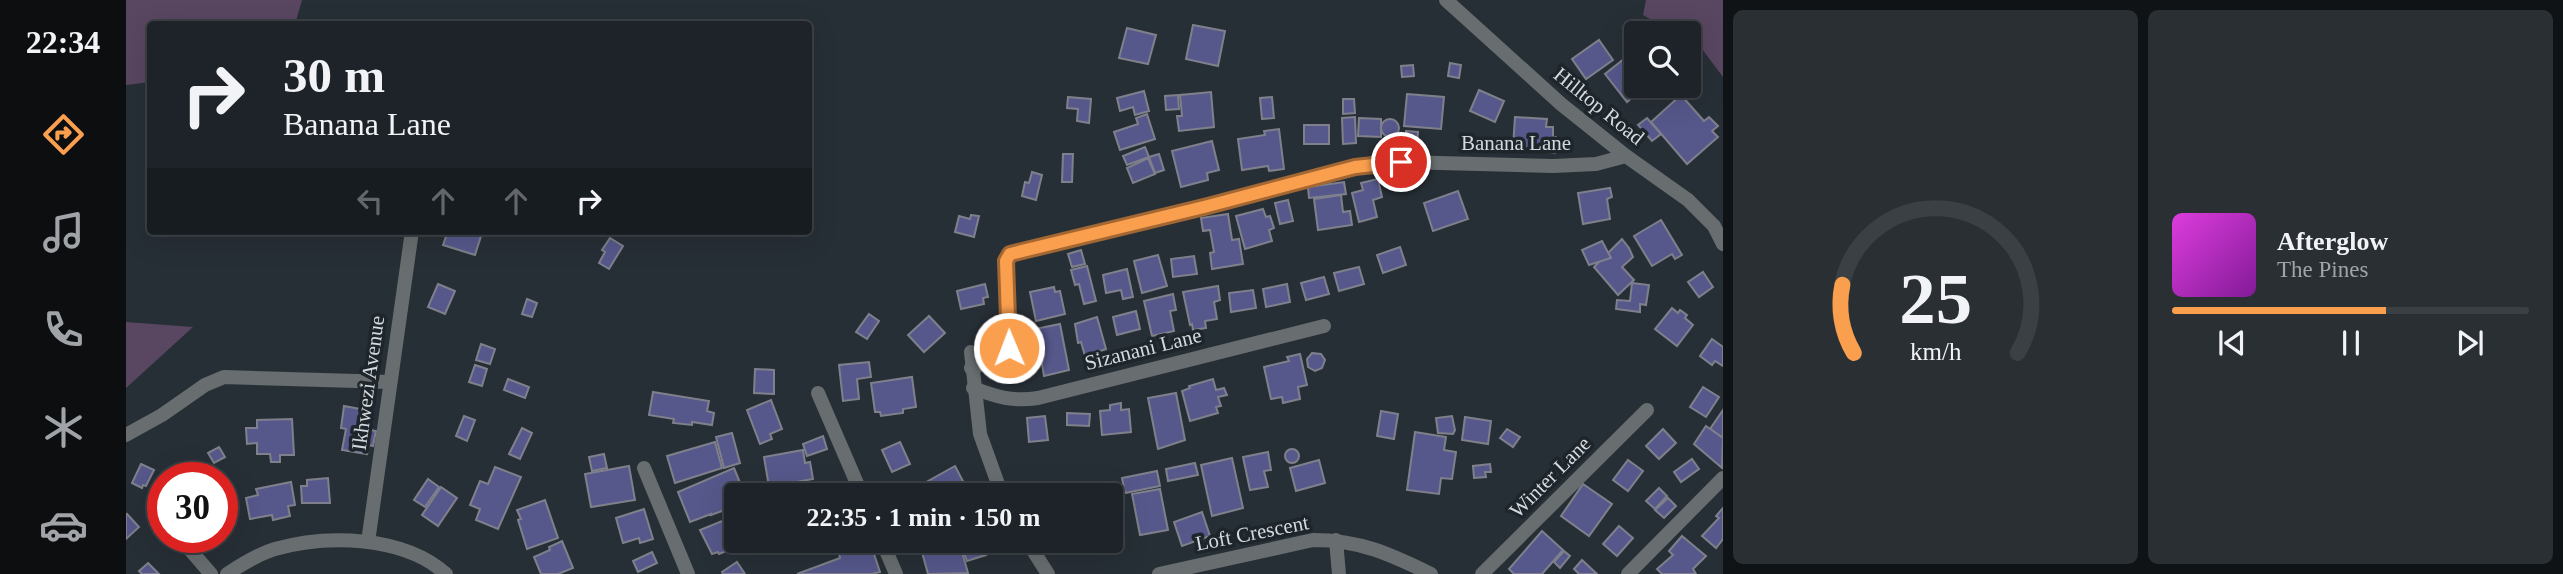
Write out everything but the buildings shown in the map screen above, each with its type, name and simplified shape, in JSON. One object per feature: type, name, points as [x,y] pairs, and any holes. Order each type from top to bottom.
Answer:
[{"type":"street","name":"Hilltop Road","points":[[1446,0],[1562,104],[1626,156],[1696,206],[1714,226],[1723,244]]},
{"type":"street","name":"Banana Lane","points":[[971,368],[998,359],[1007,352],[1009,336],[1006,261],[1010,254],[1355,167],[1401,162],[1553,166],[1596,164],[1626,156]]},
{"type":"street","name":"Ikhwezi Avenue","points":[[368,542],[411,235]]},
{"type":"street","name":"Sizanani Lane","points":[[973,388],[1018,401],[1038,398],[1324,326]]},
{"type":"street","points":[[971,352],[979,434],[997,483]]},
{"type":"street","points":[[126,435],[162,415],[205,385],[224,377],[390,382]]},
{"type":"street","points":[[817,393],[857,483]]},
{"type":"street","name":"Winter Lane","points":[[1482,574],[1647,410]]},
{"type":"street","points":[[644,468],[688,574]]},
{"type":"street","points":[[1628,574],[1723,478]]},
{"type":"street","name":"Loft Crescent","points":[[1160,574],[1216,567],[1313,540],[1336,540],[1365,545],[1431,574]]},
{"type":"street","points":[[1336,540],[1339,574]]},
{"type":"street","points":[[227,574],[275,549],[319,541],[368,542],[410,553],[438,566],[446,574]]},
{"type":"street","points":[[193,553],[211,574]]},
{"type":"street","points":[[887,553],[896,574]]},
{"type":"street","points":[[1035,553],[1048,574]]},
{"type":"shaded area","points":[[126,0],[302,0],[296,21],[147,21],[147,82],[126,85]]},
{"type":"shaded area","points":[[1646,0],[1723,0],[1723,77],[1701,48],[1701,21],[1654,21],[1643,15]]},
{"type":"shaded area","points":[[126,322],[193,327],[126,388]]},
{"type":"route","points":[[1009,348],[1006,261],[1010,254],[1355,167],[1401,162]]}]
